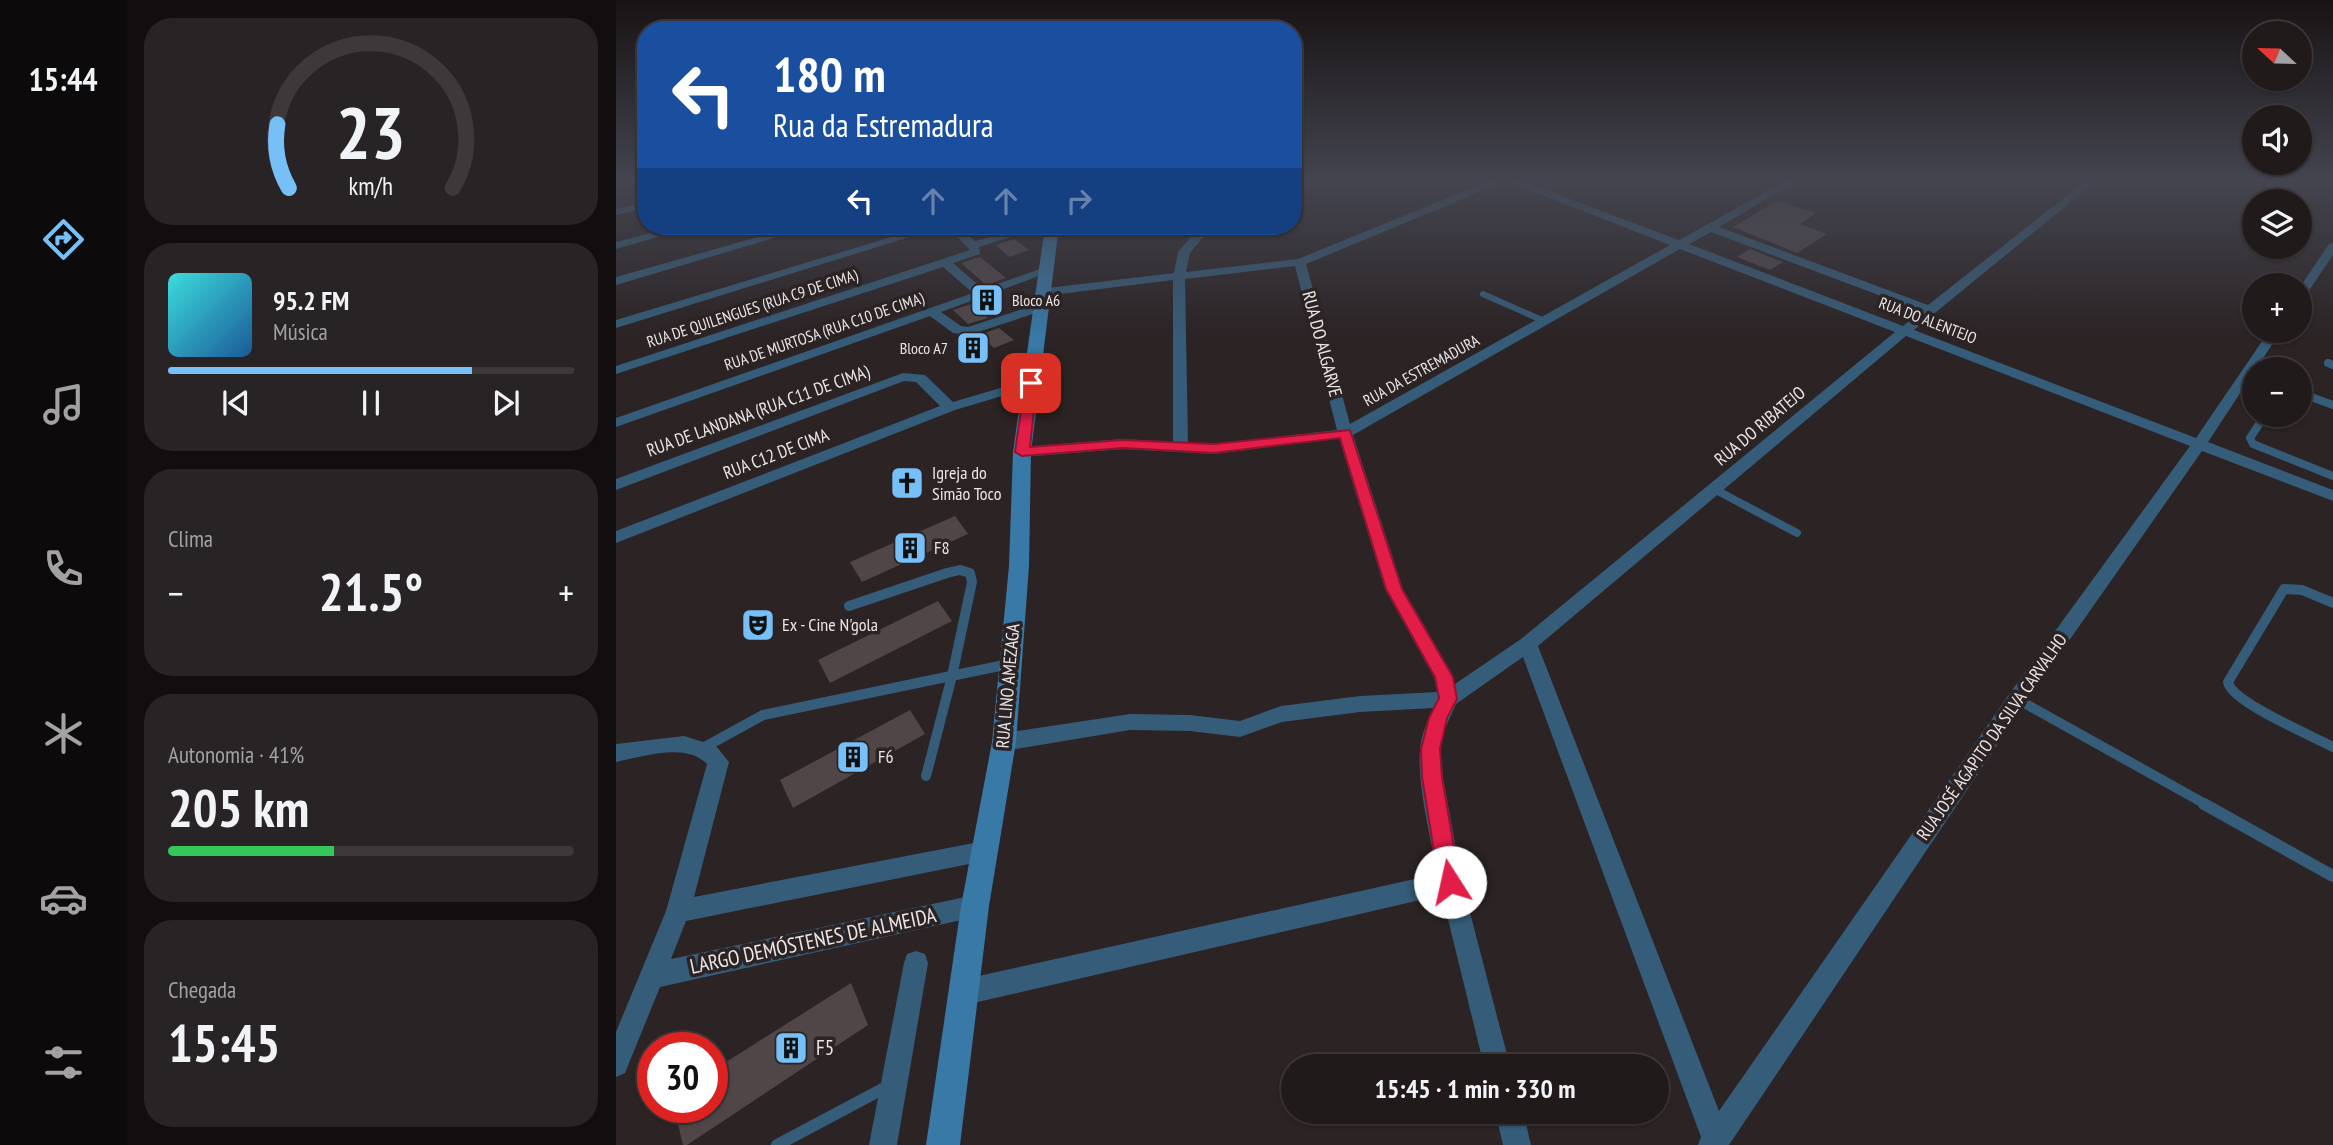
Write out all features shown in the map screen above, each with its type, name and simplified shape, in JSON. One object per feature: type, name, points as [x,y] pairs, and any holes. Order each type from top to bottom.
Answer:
[{"type":"street","points":[[931,312],[958,330],[969,331],[1042,290],[1300,262],[1372,232]]},
{"type":"street","name":"RUA DO ALENTEJO","points":[[1650,232],[2333,496]]},
{"type":"street","name":"RUA DA ESTREMADURA","points":[[1022,452],[1123,444],[1214,449],[1345,433],[1700,232]]},
{"type":"street","points":[[1723,232],[1930,310]]},
{"type":"street","name":"RUA DO RIBATEJO","points":[[1448,699],[1528,643],[2027,232]]},
{"type":"street","points":[[616,246],[656,235]]},
{"type":"street","points":[[616,281],[777,235]]},
{"type":"street","points":[[616,324],[909,235]]},
{"type":"street","points":[[961,235],[975,248]]},
{"type":"street","name":"RUA DE QUILENGUES (RUA C9 DE CIMA)","points":[[616,370],[946,264],[975,248],[1013,235]]},
{"type":"street","name":"RUA LINO AMEZAGA","points":[[943,1145],[975,906],[1004,742],[1019,566],[1022,452],[1051,235]]},
{"type":"street","points":[[1181,447],[1179,276],[1184,251],[1198,235]]},
{"type":"street","points":[[2312,277],[2333,246]]},
{"type":"street","name":"RUA DO ALGARVE","points":[[1300,262],[1345,433],[1394,589],[1440,667],[1448,699]]},
{"type":"street","points":[[946,264],[981,294]]},
{"type":"street","name":"RUA DE MURTOSA (RUA C10 DE CIMA)","points":[[616,423],[981,294],[1042,290]]},
{"type":"street","name":"RUA JOSÉ AGAPITO DA SILVA CARVALHO","points":[[1714,1142],[2017,699],[2199,444],[2267,343]]},
{"type":"street","name":"RUA DE LANDANA (RUA C11 DE CIMA)","points":[[616,485],[914,376],[920,378],[950,407]]},
{"type":"street","name":"RUA C12 DE CIMA","points":[[616,537],[950,407],[1031,383]]},
{"type":"street","points":[[1528,643],[1714,1142]]},
{"type":"street","points":[[1004,742],[1130,722],[1190,723],[1240,729],[1281,715],[1360,704],[1448,699]]},
{"type":"street","points":[[1448,699],[1438,718],[1430,749],[1432,777],[1450,882],[1494,1054]]},
{"type":"street","points":[[616,753],[674,745],[702,748]]},
{"type":"street","name":"LARGO DEMÓSTENES DE ALMEIDA","points":[[616,1063],[678,911],[718,762],[712,753],[702,748]]},
{"type":"street","points":[[678,911],[984,851]]},
{"type":"street","points":[[965,992],[1450,882]]},
{"type":"street","name":"LARGO DEMÓSTENES DE ALMEIDA","points":[[651,976],[975,906]]},
{"type":"street","points":[[883,1145],[916,963]]},
{"type":"street","points":[[1512,1124],[1517,1145]]},
{"type":"lane","points":[[1483,294],[1544,321]]},
{"type":"lane","points":[[2312,397],[2333,405]]},
{"type":"lane","points":[[2257,427],[2250,438],[2253,444],[2333,476]]},
{"type":"lane","points":[[1714,489],[1797,533]]},
{"type":"lane","points":[[849,606],[947,573],[960,570],[970,573],[972,582],[952,676],[926,776]]},
{"type":"lane","points":[[2333,603],[2302,590],[2284,589],[2228,682],[2229,688],[2244,701],[2333,747]]},
{"type":"lane","points":[[702,748],[763,715],[1011,663]]},
{"type":"lane","points":[[2017,699],[2333,876]]},
{"type":"lane","points":[[777,1145],[894,1083]]},
{"type":"building","points":[[1746,232],[1827,234],[1797,253]]},
{"type":"building","points":[[1014,239],[1029,250],[1009,257],[996,245]]},
{"type":"building","points":[[1750,249],[1783,262],[1770,270],[1737,257]]},
{"type":"building","points":[[980,257],[1006,278],[986,285],[961,263]]},
{"type":"building","points":[[971,304],[988,318],[968,324],[953,310]]},
{"type":"building","points":[[999,328],[1014,340],[994,348],[979,335]]},
{"type":"building","name":"F8","points":[[955,516],[968,534],[862,582],[850,562]]},
{"type":"building","points":[[938,601],[952,621],[830,683],[818,660]]},
{"type":"building","name":"F6","points":[[910,710],[925,734],[793,808],[780,780]]},
{"type":"building","name":"F5","points":[[851,983],[868,1025],[728,1118],[728,1061]]},
{"type":"building","name":"F5","points":[[678,1123],[720,1123],[687,1145],[683,1145]]},
{"type":"place","name":"Bloco A6","points":[[987,300]]},
{"type":"place","name":"Bloco A7","points":[[973,348]]},
{"type":"place","name":"Igreja do Simão Toco","points":[[907,483]]},
{"type":"place","name":"F8","points":[[910,548]]},
{"type":"place","name":"Ex - Cine N'gola","points":[[758,625]]},
{"type":"place","name":"F6","points":[[853,757]]},
{"type":"place","name":"F5","points":[[791,1048]]},
{"type":"route","points":[[1031,383],[1022,452],[1123,444],[1214,449],[1345,433],[1394,589],[1444,677],[1448,699],[1438,718],[1430,749],[1432,777],[1450,882]]}]
